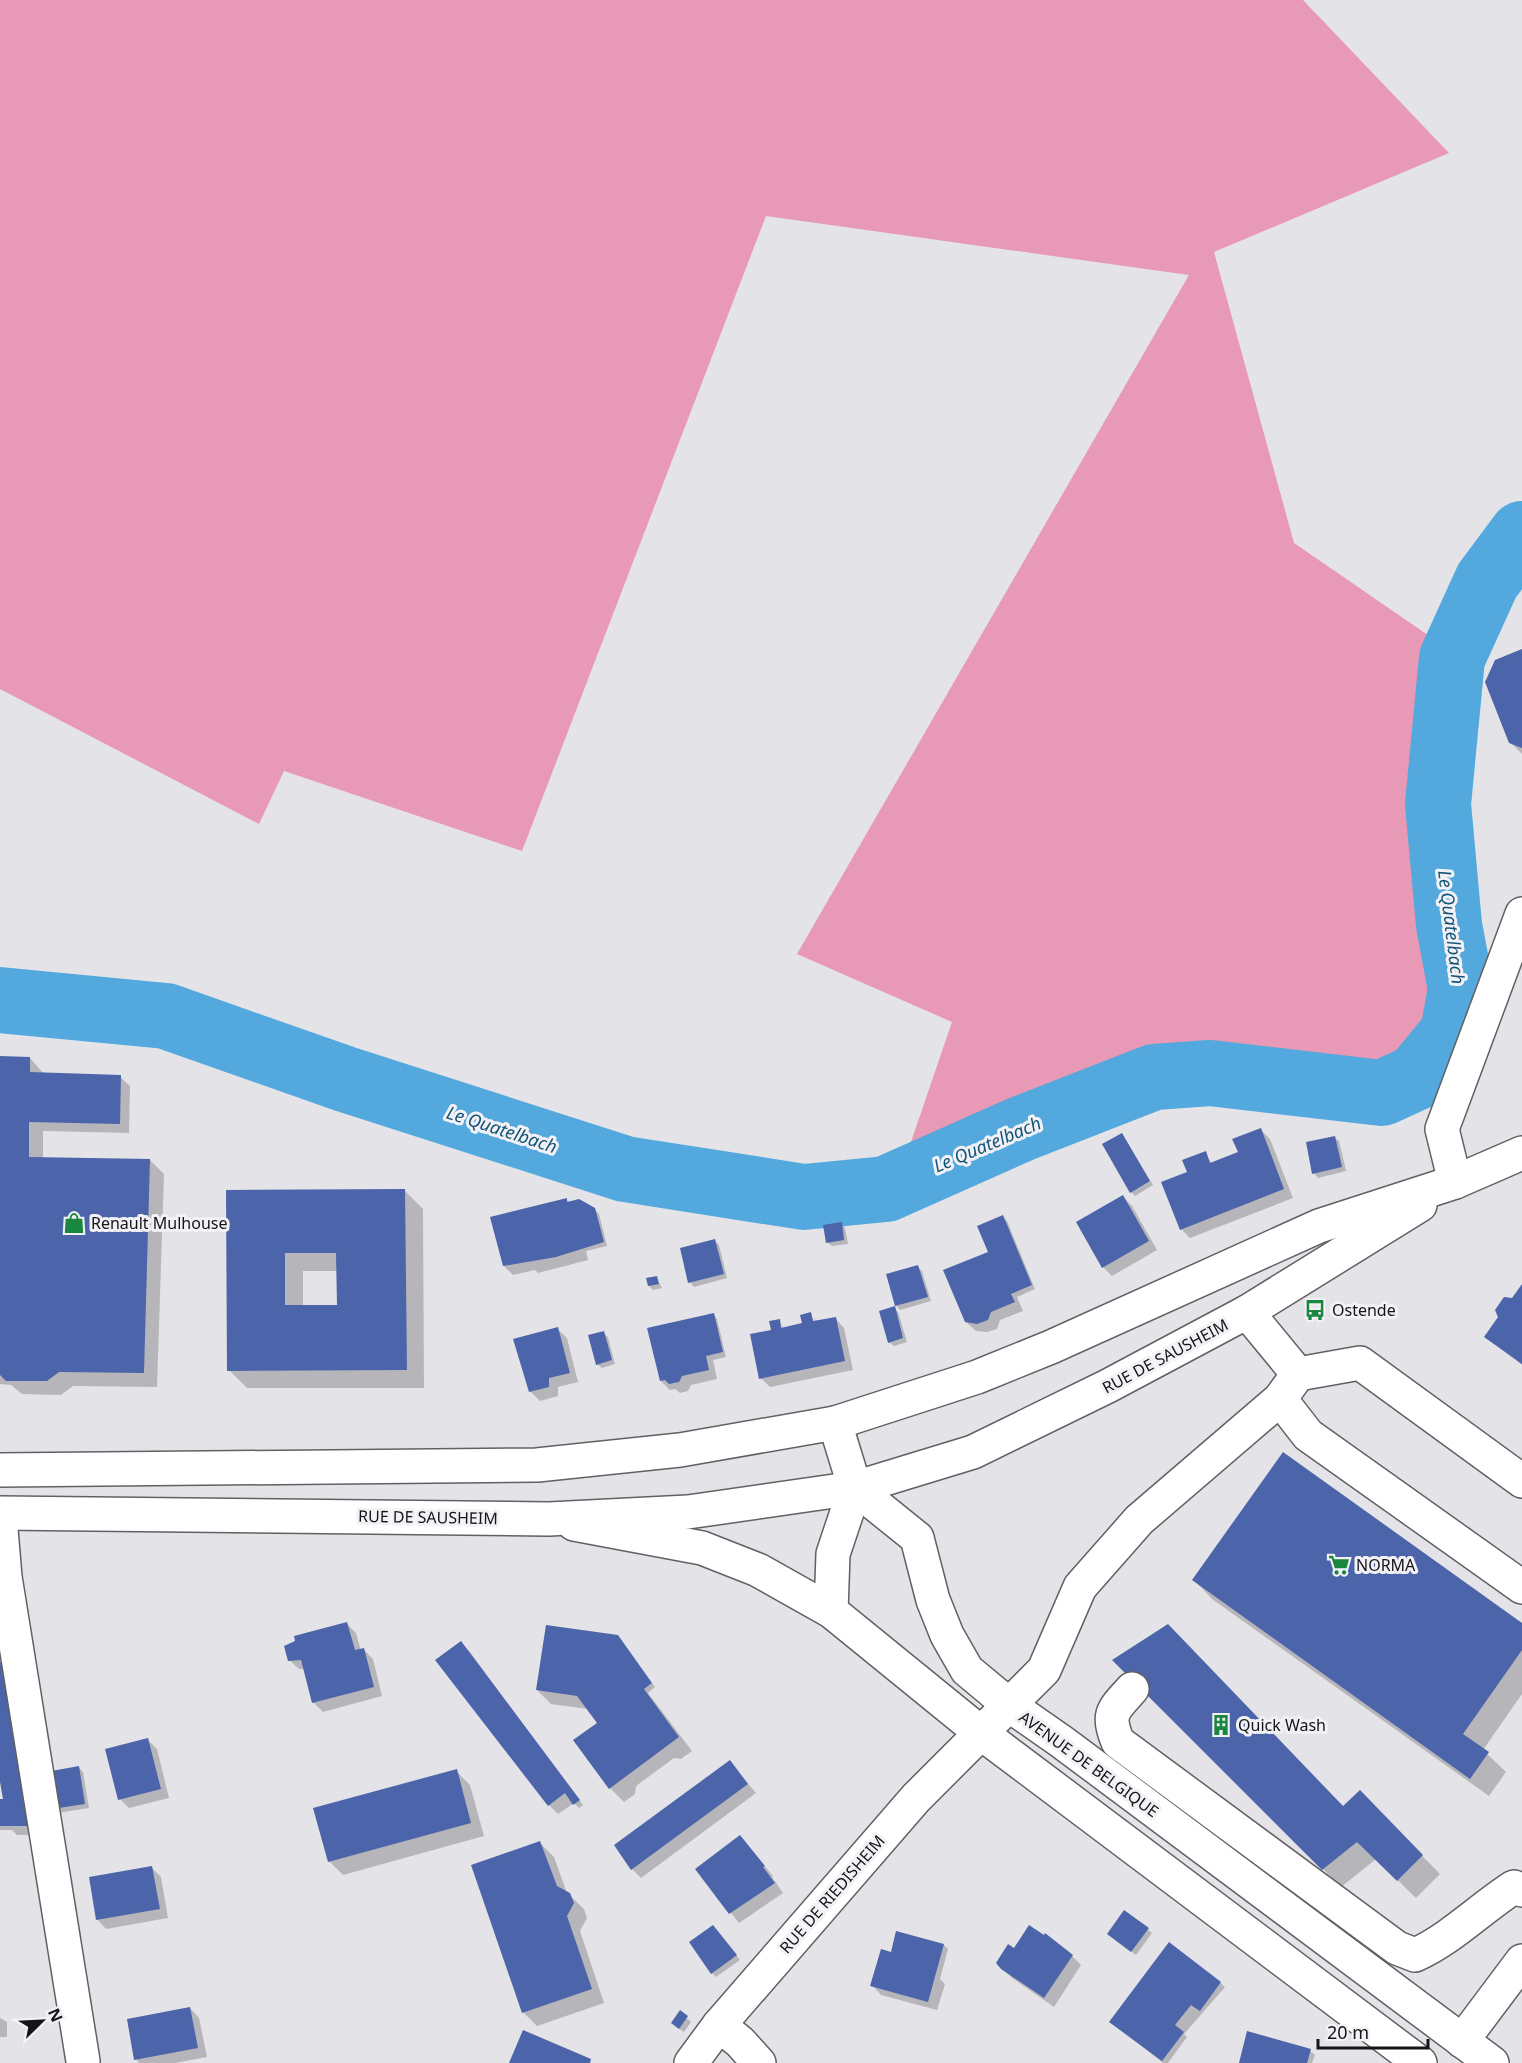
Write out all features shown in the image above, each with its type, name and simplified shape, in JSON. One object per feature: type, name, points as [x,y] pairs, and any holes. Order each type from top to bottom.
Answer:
[{"type":"main road","points":[[1455,1182],[1442,1129],[1522,914]]},
{"type":"main road","name":"RUE DE SAUSHEIM","points":[[0,1470],[537,1465],[680,1450],[835,1424],[976,1377],[1051,1347],[1319,1226],[1455,1182],[1522,1153]]},
{"type":"main road","name":"RUE DE SAUSHEIM","points":[[0,1515],[549,1519],[688,1512],[855,1488],[974,1452],[1108,1386],[1247,1312],[1455,1182]]},
{"type":"main road","points":[[1247,1312],[1289,1387],[1308,1435],[1522,1587]]},
{"type":"main road","points":[[1289,1387],[1360,1363],[1522,1481]]},
{"type":"main road","name":"RUE DE RIEDISHEIM","points":[[691,2063],[719,2025],[916,1798],[1044,1670],[1080,1587],[1139,1520],[1289,1387]]},
{"type":"main road","points":[[831,1611],[833,1554],[855,1488],[835,1424]]},
{"type":"main road","name":"AVENUE DE BELGIQUE","points":[[855,1488],[917,1538],[933,1600],[946,1635],[968,1670],[1009,1705],[1062,1742],[1492,2063]]},
{"type":"main road","points":[[0,1515],[5,1577],[83,2061]]},
{"type":"main road","points":[[549,1519],[702,1548],[758,1570],[831,1611],[981,1732],[1420,2063]]},
{"type":"main road","points":[[1132,1689],[1112,1712],[1111,1727],[1118,1742],[1397,1948],[1415,1955],[1433,1947],[1487,1904],[1514,1887],[1522,1890]]},
{"type":"main road","points":[[1462,2041],[1522,1961]]},
{"type":"main road","points":[[719,2025],[740,2042],[759,2063]]},
{"type":"shaded area","points":[[0,0],[1303,0],[1449,153],[1214,252],[1294,543],[1438,642],[1426,805],[1433,1015],[1377,1077],[1154,1057],[899,1177],[952,1022],[797,954],[1189,275],[766,216],[522,851],[284,771],[259,824],[0,689]]},
{"type":"building","points":[[1522,649],[1522,748],[1509,743],[1485,682],[1495,660]]},
{"type":"building","name":"Renault Mulhouse","points":[[0,1056],[30,1057],[30,1072],[121,1075],[120,1124],[29,1122],[29,1157],[150,1159],[144,1373],[59,1372],[47,1381],[6,1381],[0,1375]]},
{"type":"building","points":[[1261,1128],[1284,1189],[1180,1230],[1161,1182],[1187,1172],[1182,1160],[1206,1151],[1210,1163],[1238,1152],[1232,1139]]},
{"type":"building","points":[[1122,1133],[1150,1181],[1130,1193],[1102,1144]]},
{"type":"building","points":[[1335,1136],[1342,1167],[1312,1174],[1306,1142]]},
{"type":"building","points":[[405,1189],[407,1370],[227,1371],[226,1190]],"holes":[[[285,1253],[336,1253],[337,1305],[285,1305]]]},
{"type":"building","points":[[1123,1195],[1149,1241],[1102,1268],[1076,1222]]},
{"type":"building","points":[[567,1198],[567,1202],[579,1199],[595,1208],[604,1242],[556,1257],[503,1266],[490,1217]]},
{"type":"building","points":[[1003,1215],[1032,1285],[1011,1294],[1015,1302],[991,1312],[988,1320],[977,1324],[965,1322],[943,1270],[988,1252],[977,1226]]},
{"type":"building","points":[[842,1222],[844,1240],[826,1243],[823,1225]]},
{"type":"building","points":[[715,1239],[724,1274],[688,1283],[680,1248]]},
{"type":"building","points":[[918,1265],[928,1297],[895,1306],[886,1274]]},
{"type":"building","points":[[657,1276],[659,1284],[648,1286],[646,1278]]},
{"type":"building","points":[[1522,1284],[1522,1364],[1484,1337],[1498,1317],[1495,1310],[1504,1297],[1512,1298]]},
{"type":"building","points":[[895,1306],[903,1338],[888,1343],[879,1311]]},
{"type":"building","points":[[811,1312],[813,1321],[836,1317],[845,1361],[759,1379],[750,1334],[771,1330],[769,1321],[780,1319],[781,1328],[802,1323],[800,1315]]},
{"type":"building","points":[[714,1313],[723,1352],[706,1356],[709,1370],[682,1376],[679,1382],[669,1384],[665,1380],[660,1381],[647,1328]]},
{"type":"building","points":[[558,1327],[570,1373],[549,1378],[549,1387],[529,1392],[513,1339]]},
{"type":"building","points":[[604,1331],[612,1360],[596,1365],[588,1335]]},
{"type":"building","points":[[1283,1452],[1522,1623],[1522,1650],[1463,1734],[1489,1752],[1470,1779],[1192,1580]]},
{"type":"building","points":[[347,1622],[355,1650],[364,1648],[374,1687],[312,1703],[301,1660],[288,1661],[284,1646],[295,1641],[294,1636]]},
{"type":"building","name":"Quick Wash","points":[[1168,1624],[1343,1806],[1360,1790],[1423,1855],[1397,1881],[1357,1842],[1322,1870],[1112,1660]]},
{"type":"building","points":[[546,1625],[618,1635],[652,1683],[644,1689],[679,1737],[609,1789],[573,1740],[597,1723],[577,1696],[536,1690]]},
{"type":"building","points":[[461,1641],[580,1800],[573,1805],[565,1793],[548,1806],[435,1660]]},
{"type":"building","points":[[0,1662],[5,1662],[33,1826],[0,1826],[0,1799],[3,1799],[0,1782]]},
{"type":"building","points":[[148,1738],[161,1789],[118,1800],[105,1749]]},
{"type":"building","points":[[730,1760],[748,1784],[631,1870],[614,1845]]},
{"type":"building","points":[[79,1766],[85,1804],[52,1809],[46,1772]]},
{"type":"building","points":[[457,1769],[471,1823],[328,1862],[313,1808]]},
{"type":"building","points":[[740,1835],[765,1866],[763,1867],[775,1883],[729,1914],[695,1869]]},
{"type":"building","points":[[540,1841],[557,1886],[570,1893],[574,1903],[567,1916],[592,1989],[522,2013],[471,1865]]},
{"type":"building","points":[[152,1866],[160,1909],[96,1920],[89,1877]]},
{"type":"building","points":[[1124,1910],[1149,1928],[1131,1952],[1107,1934]]},
{"type":"building","points":[[713,1925],[737,1955],[711,1974],[689,1942]]},
{"type":"building","points":[[1029,1925],[1044,1935],[1045,1933],[1073,1955],[1044,1998],[1001,1969],[996,1963],[1008,1944],[1014,1948]]},
{"type":"building","points":[[896,1931],[944,1944],[928,2002],[870,1986],[881,1949],[891,1952]]},
{"type":"building","points":[[1169,1942],[1221,1982],[1200,2011],[1191,2005],[1175,2025],[1184,2032],[1162,2061],[1109,2022]]},
{"type":"building","points":[[190,2007],[198,2048],[134,2060],[127,2019]]},
{"type":"building","points":[[680,2010],[688,2016],[679,2029],[671,2023]]},
{"type":"building","points":[[523,2030],[591,2059],[590,2063],[509,2063]]},
{"type":"building","points":[[1247,2031],[1311,2049],[1307,2063],[1239,2063]]},
{"type":"waterway","name":"Le Quatelbach","points":[[0,1000],[166,1016],[345,1079],[625,1169],[804,1197],[886,1189],[1021,1129],[1154,1077],[1210,1073],[1382,1093],[1417,1077],[1453,1033],[1461,989],[1449,925],[1438,804],[1452,658],[1487,581],[1522,534]]},
{"type":"place","name":"Renault Mulhouse","points":[[74,1223]]},
{"type":"place","name":"Ostende","points":[[1315,1310]]},
{"type":"place","name":"NORMA","points":[[1339,1565]]},
{"type":"place","name":"Quick Wash","points":[[1221,1725]]}]
